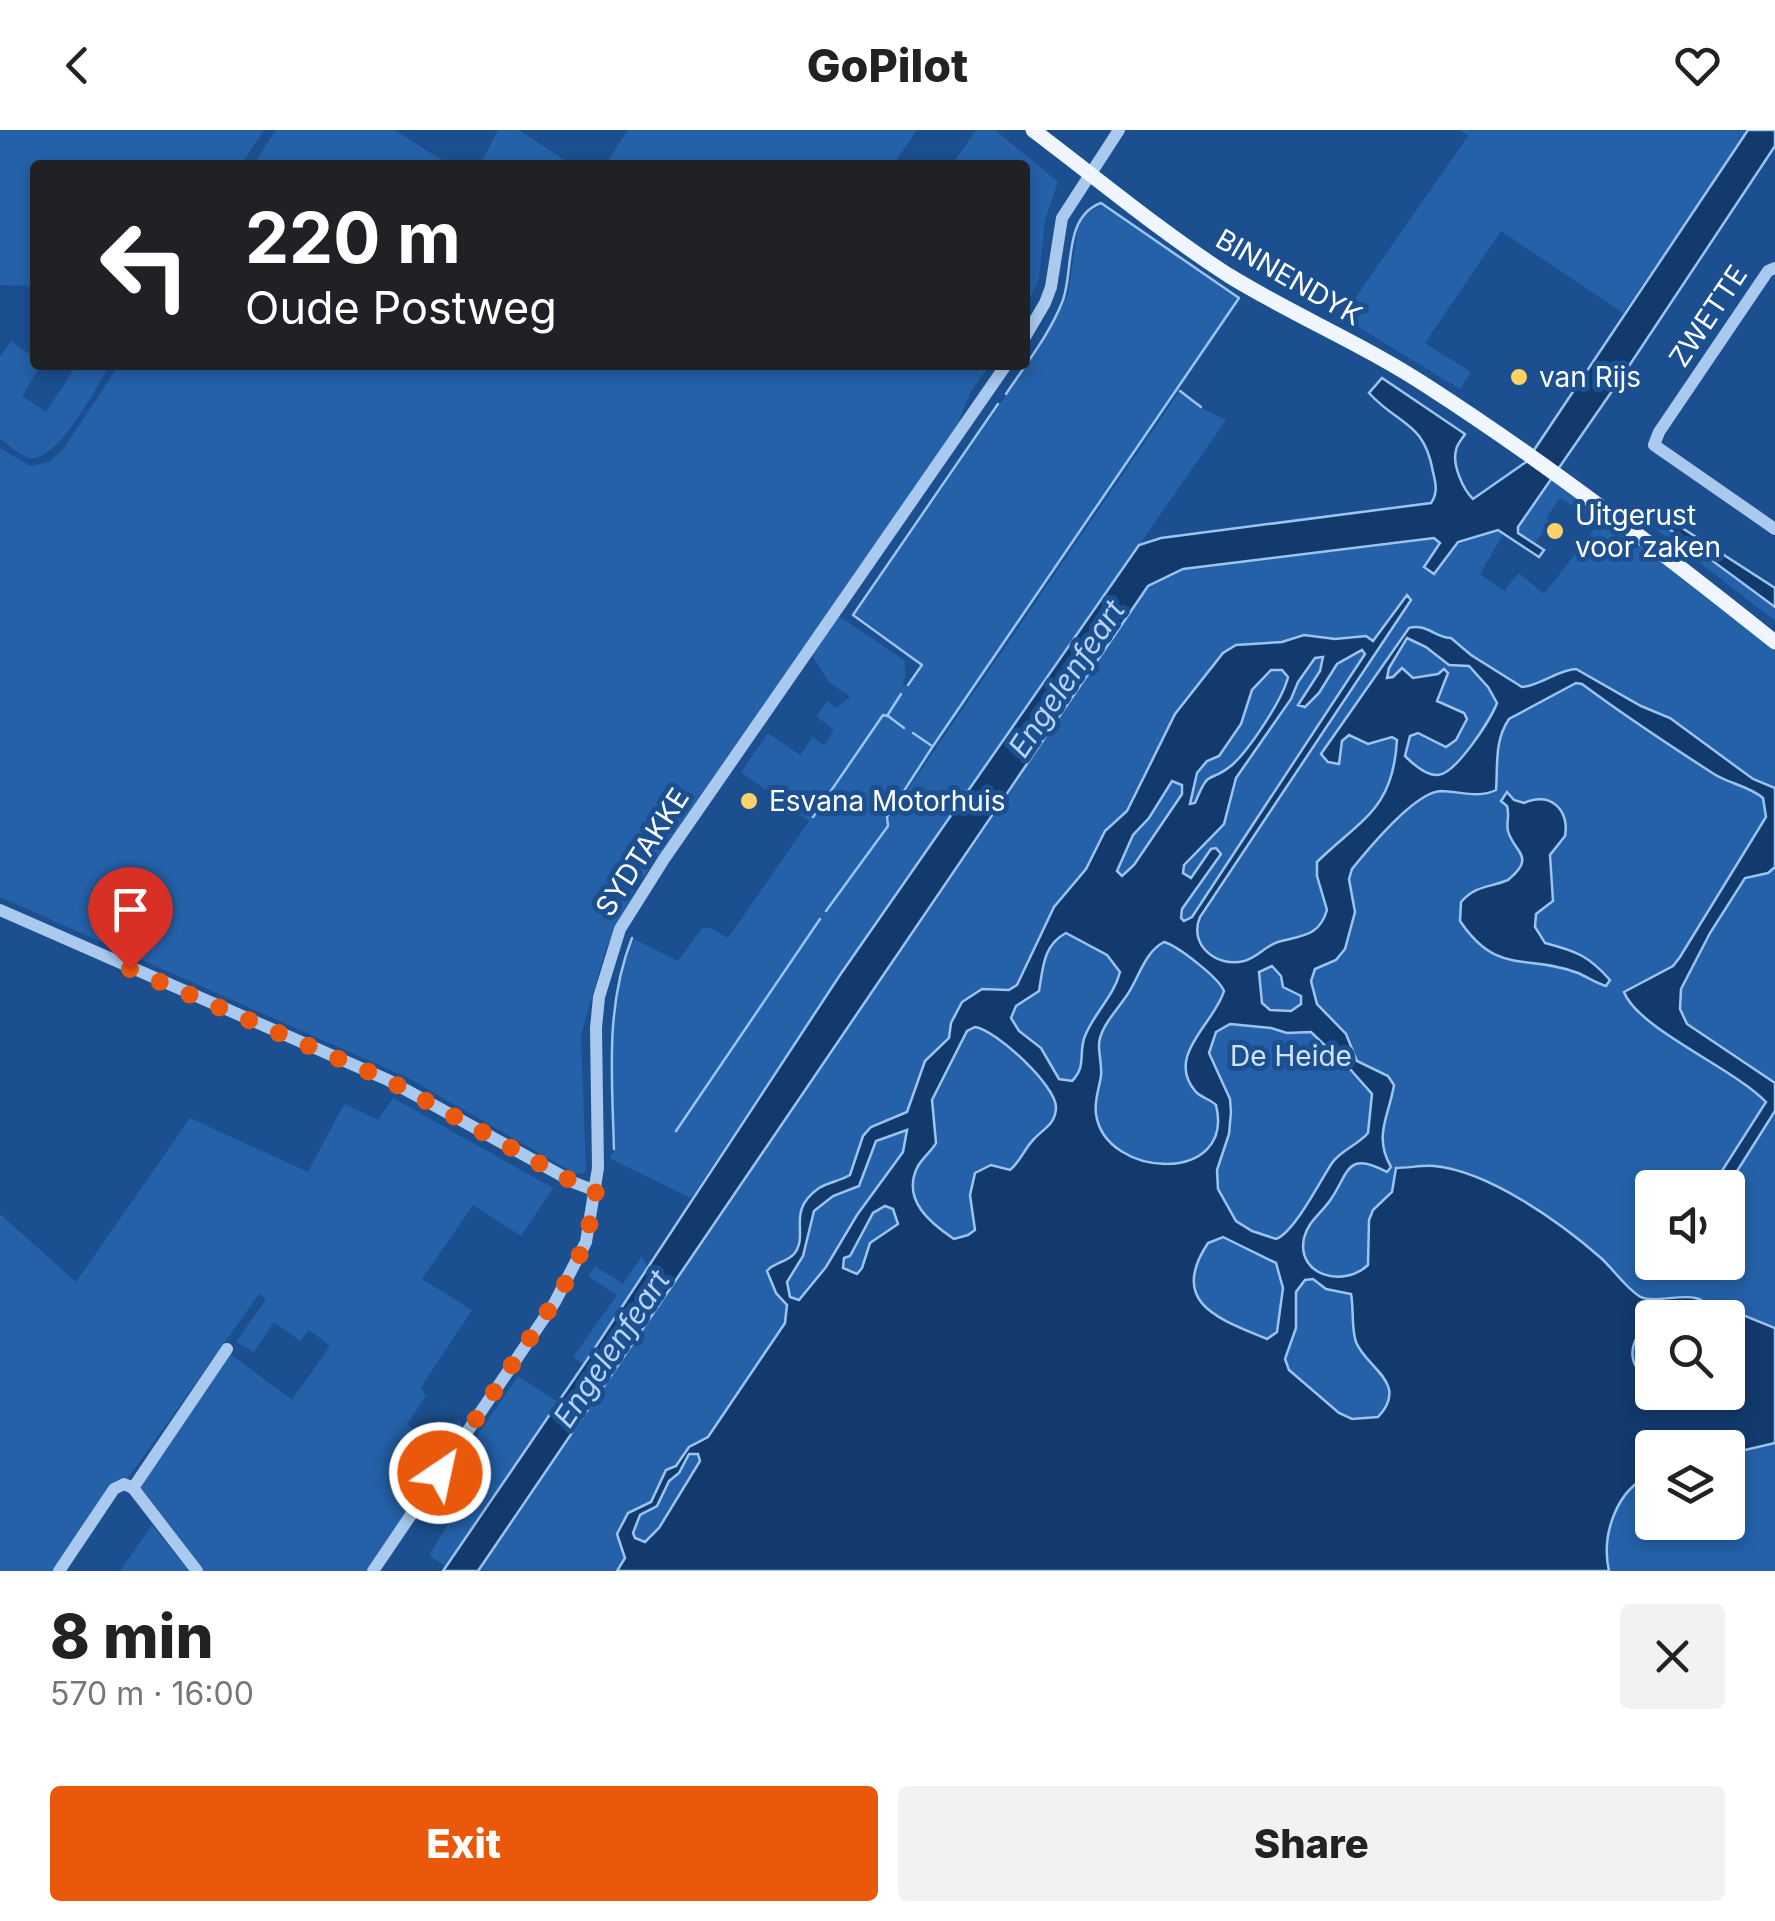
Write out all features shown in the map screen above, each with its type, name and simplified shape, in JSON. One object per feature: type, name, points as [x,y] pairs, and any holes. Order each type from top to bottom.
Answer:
[{"type":"main road","name":"BINNENDYK","points":[[1033,130],[1095,168],[1228,274],[1385,360],[1529,455],[1622,521],[1775,642]]},
{"type":"street","points":[[1030,330],[1051,286],[1062,218],[1119,130]]},
{"type":"street","name":"ZWETTE","points":[[1775,268],[1768,271],[1757,287],[1654,445],[1775,529]]},
{"type":"street","name":"SYDTAKKE","points":[[374,1571],[562,1290],[586,1242],[599,1153],[596,1028],[606,966],[620,929],[664,859],[1003,370]]},
{"type":"street","points":[[0,910],[378,1076],[596,1191]]},
{"type":"street","points":[[133,1488],[227,1349]]},
{"type":"street","points":[[59,1571],[114,1489],[124,1484],[133,1488],[196,1571]]},
{"type":"green space","points":[[0,130],[264,130],[244,160],[30,160],[30,286],[0,285]]},
{"type":"green space","points":[[276,130],[394,130],[442,160],[256,160]]},
{"type":"green space","points":[[498,130],[519,130],[564,160],[483,160]]},
{"type":"green space","points":[[628,130],[917,130],[896,160],[608,160]]},
{"type":"green space","points":[[976,130],[995,130],[1058,182],[1045,220],[1039,279],[1030,298],[1030,160],[955,160]]},
{"type":"green space","points":[[1460,130],[1748,130],[1623,313],[1501,231],[1425,343],[1471,372],[1460,389],[1342,317],[1468,136]]},
{"type":"green space","points":[[1102,205],[1237,298],[933,744],[912,733],[931,747],[885,817],[886,825],[826,912],[889,826],[889,817],[1179,392],[1226,420],[840,975],[691,1198],[609,1158],[616,1149],[615,1016],[634,939],[678,961],[702,928],[711,928],[728,938],[809,821],[741,772],[768,733],[800,755],[813,737],[824,745],[834,730],[816,716],[828,701],[835,708],[850,697],[829,682],[812,655],[839,616],[904,660],[906,677],[902,684],[909,686],[924,665],[855,614],[1024,370],[1030,370],[1030,361],[1068,295],[1078,227],[1085,215]]},
{"type":"green space","points":[[11,341],[30,354],[30,370],[38,370],[22,396],[46,412],[74,370],[107,370],[62,438],[38,457],[27,457],[0,439],[0,357]]},
{"type":"green space","points":[[116,370],[986,370],[971,391],[957,426],[635,889],[606,948],[581,1035],[586,1171],[583,1174],[574,1173],[408,1078],[0,897],[0,448],[30,466],[49,462],[62,451]]},
{"type":"green space","points":[[1551,479],[1590,506],[1585,514],[1560,498],[1546,518],[1550,522],[1534,544],[1518,533],[1518,527]]},
{"type":"green space","points":[[1645,511],[1775,607],[1775,621],[1637,514]]},
{"type":"green space","name":"De Heide","points":[[1604,517],[1775,649],[1775,1341],[1745,1371],[1745,1300],[1635,1300],[1635,1398],[1144,1571],[475,1571],[1147,583],[1182,566],[1436,534],[1453,546],[1499,530],[1503,534],[1480,574],[1506,592],[1519,573],[1544,594]]},
{"type":"green space","points":[[393,1098],[553,1188],[521,1236],[473,1205],[422,1279],[472,1310],[421,1387],[426,1396],[407,1424],[436,1446],[443,1443],[459,1420],[464,1429],[366,1571],[202,1571],[140,1488],[229,1353],[292,1400],[330,1346],[309,1330],[300,1341],[274,1322],[254,1352],[236,1342],[266,1299],[259,1294],[128,1478],[117,1480],[56,1571],[0,1571],[0,1214],[76,1282],[190,1118],[308,1172],[344,1104],[378,1120]]},
{"type":"green space","points":[[642,1256],[648,1268],[584,1364],[573,1357],[617,1295],[588,1276],[595,1266],[623,1284]]},
{"type":"green space","points":[[518,1376],[558,1402],[446,1567],[429,1555],[448,1524],[427,1509]]},
{"type":"green space","points":[[1775,1443],[1775,1571],[1609,1571],[1607,1543],[1614,1515],[1635,1485],[1635,1540],[1745,1540],[1745,1450]]},
{"type":"green space","points":[[152,1525],[189,1571],[120,1571]]},
{"type":"water","name":"Engelenfeart","points":[[1748,130],[1775,130],[1775,146],[1518,527],[1518,533],[1544,550],[1539,557],[1498,530],[1458,542],[1434,574],[1424,567],[1440,543],[1434,538],[1183,569],[1148,586],[478,1571],[443,1571],[840,975],[1139,545],[1161,538],[1431,503],[1436,484],[1423,443],[1417,433],[1369,393],[1382,378],[1465,434],[1455,456],[1462,483],[1473,499],[1526,462]]},
{"type":"water","points":[[1648,506],[1775,588],[1775,607],[1645,511]]},
{"type":"water","name":"De Heide","points":[[1407,595],[1411,600],[1200,917],[1198,937],[1207,952],[1224,961],[1244,961],[1273,944],[1308,934],[1324,919],[1327,910],[1317,862],[1361,823],[1382,798],[1394,764],[1397,740],[1392,737],[1368,744],[1349,735],[1342,741],[1339,764],[1328,762],[1321,754],[1409,628],[1421,627],[1451,638],[1522,687],[1576,669],[1670,718],[1753,779],[1775,788],[1775,867],[1768,873],[1745,878],[1681,989],[1680,1009],[1687,1024],[1775,1083],[1775,1111],[1738,1170],[1723,1170],[1766,1102],[1647,1020],[1624,992],[1673,966],[1680,957],[1766,817],[1763,798],[1714,774],[1576,683],[1509,719],[1499,745],[1496,790],[1482,794],[1430,794],[1393,822],[1352,869],[1349,879],[1355,912],[1345,949],[1336,960],[1315,969],[1311,981],[1317,1004],[1346,1034],[1357,1061],[1388,1076],[1394,1085],[1383,1136],[1391,1167],[1387,1172],[1363,1163],[1350,1167],[1306,1232],[1303,1251],[1307,1261],[1314,1269],[1335,1277],[1358,1272],[1368,1265],[1369,1220],[1373,1210],[1392,1192],[1396,1168],[1434,1166],[1478,1178],[1523,1201],[1566,1230],[1639,1296],[1701,1300],[1635,1300],[1635,1410],[1745,1410],[1745,1316],[1775,1328],[1775,1443],[1745,1450],[1745,1430],[1635,1430],[1635,1485],[1614,1515],[1607,1543],[1609,1571],[617,1571],[625,1558],[617,1534],[628,1513],[651,1502],[666,1470],[676,1466],[689,1447],[708,1437],[785,1323],[787,1305],[776,1293],[767,1271],[794,1254],[800,1239],[803,1206],[819,1188],[850,1175],[863,1136],[871,1127],[907,1112],[925,1061],[949,1038],[951,1023],[962,1002],[982,989],[1009,990],[1017,985],[1054,907],[1086,869],[1105,831],[1127,811],[1175,714],[1223,653],[1236,645],[1282,642],[1304,635],[1335,639],[1366,636],[1373,641]],"holes":[[[1407,638],[1449,665],[1469,666],[1497,703],[1463,756],[1445,772],[1434,775],[1405,756],[1410,736],[1418,733],[1446,747],[1456,740],[1467,719],[1464,713],[1437,701],[1448,673],[1444,669],[1438,674],[1413,678],[1402,668],[1387,678]],[[1362,650],[1365,654],[1192,917],[1184,921],[1182,909],[1221,854],[1216,848],[1211,849],[1191,878],[1183,873],[1184,865],[1224,824],[1236,778],[1315,658],[1323,657],[1320,671],[1298,705],[1305,707],[1337,664]],[[1271,670],[1282,670],[1288,677],[1285,686],[1256,736],[1232,765],[1207,780],[1195,803],[1190,804],[1197,773],[1207,761],[1219,756],[1241,724],[1252,690]],[[1172,781],[1182,785],[1182,794],[1134,865],[1122,876],[1117,871],[1133,835],[1149,818]],[[1066,933],[1107,955],[1120,972],[1085,1036],[1081,1065],[1072,1081],[1059,1079],[1041,1048],[1019,1031],[1011,1018],[1016,1006],[1039,991],[1043,966],[1053,944]],[[1164,942],[1179,950],[1224,991],[1188,1053],[1186,1066],[1196,1092],[1216,1105],[1217,1131],[1207,1149],[1189,1160],[1167,1164],[1143,1161],[1121,1151],[1105,1136],[1096,1114],[1100,1039],[1157,947]],[[1272,966],[1281,976],[1283,987],[1301,996],[1301,1004],[1291,1011],[1270,1010],[1262,1003],[1259,972]],[[1230,1024],[1287,1033],[1311,1032],[1372,1094],[1368,1133],[1336,1158],[1298,1217],[1276,1239],[1236,1221],[1218,1189],[1217,1170],[1229,1134],[1231,1112],[1230,1099],[1209,1053],[1216,1032]],[[975,1027],[997,1038],[1024,1060],[1047,1086],[1056,1108],[1054,1118],[1010,1170],[991,1165],[975,1173],[970,1195],[975,1230],[954,1239],[921,1210],[913,1190],[917,1168],[936,1143],[932,1100],[967,1031]],[[907,1130],[903,1152],[857,1215],[826,1267],[799,1300],[790,1297],[787,1282],[803,1256],[814,1211],[833,1196],[859,1186],[876,1141]],[[885,1206],[893,1209],[898,1224],[870,1243],[857,1274],[843,1268],[844,1258],[850,1256],[873,1213]],[[1223,1237],[1276,1263],[1283,1288],[1277,1332],[1267,1339],[1204,1306],[1196,1294],[1197,1264],[1208,1243]],[[1313,1279],[1326,1289],[1351,1294],[1356,1342],[1388,1385],[1387,1405],[1378,1417],[1352,1419],[1339,1413],[1289,1370],[1285,1359],[1296,1328],[1296,1292],[1305,1280]],[[689,1454],[698,1454],[700,1461],[659,1528],[645,1542],[635,1538],[633,1533],[640,1515],[657,1506],[669,1481],[679,1473]]]},
{"type":"water","points":[[1507,792],[1524,803],[1549,801],[1561,811],[1565,836],[1550,855],[1553,901],[1536,914],[1535,927],[1545,943],[1574,952],[1595,965],[1610,980],[1606,986],[1560,967],[1500,957],[1487,950],[1460,921],[1461,902],[1477,890],[1508,880],[1521,865],[1521,855],[1508,831],[1507,806],[1501,801]]},
{"type":"waterway","points":[[826,911],[888,826],[887,817],[933,746],[1239,298],[1101,203],[1089,210],[1075,232],[1063,300],[1030,358]]},
{"type":"waterway","points":[[1006,394],[1022,370]]},
{"type":"waterway","points":[[1180,391],[1201,407]]},
{"type":"waterway","points":[[908,685],[922,665],[853,615],[998,404]]},
{"type":"waterway","points":[[813,817],[901,694]]},
{"type":"waterway","points":[[888,716],[904,728]]},
{"type":"waterway","points":[[913,733],[932,746]]},
{"type":"waterway","points":[[676,1131],[820,919]]},
{"type":"waterway","points":[[614,1149],[614,1016],[632,938]]},
{"type":"place","name":"van Rijs","points":[[1519,377]]},
{"type":"place","name":"Uitgerust voor zaken","points":[[1555,531]]},
{"type":"place","name":"Esvana Motorhuis","points":[[749,801]]},
{"type":"route","points":[[130,969],[388,1080],[596,1191],[586,1242],[562,1290],[440,1473]]}]
